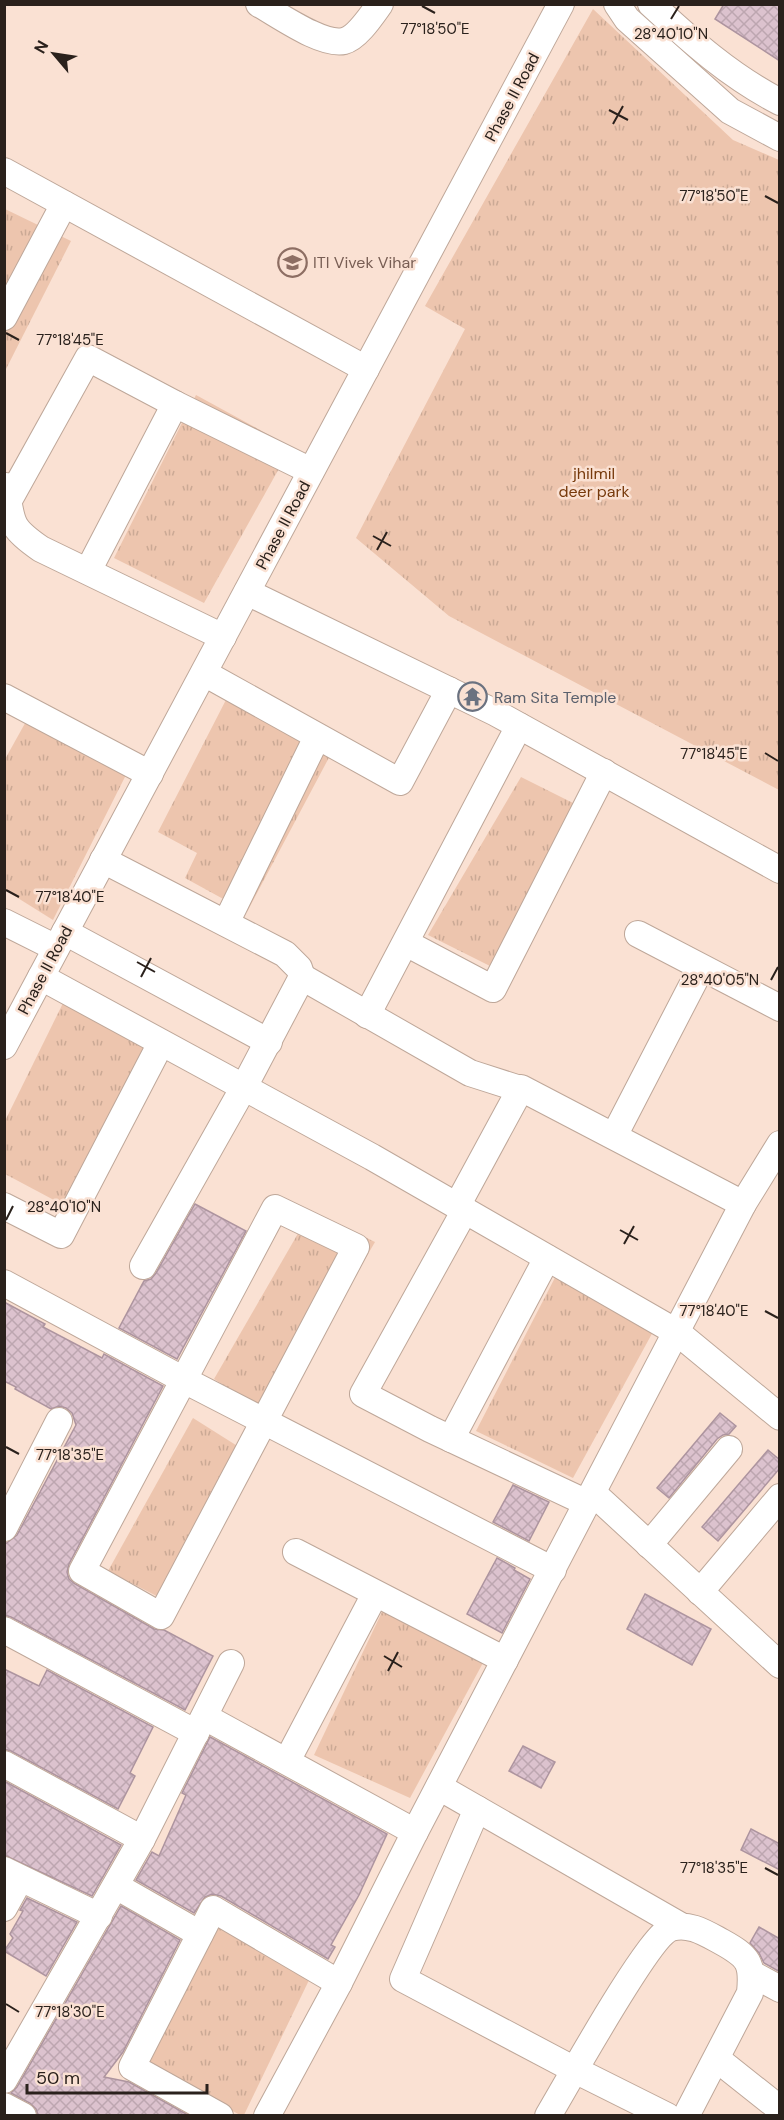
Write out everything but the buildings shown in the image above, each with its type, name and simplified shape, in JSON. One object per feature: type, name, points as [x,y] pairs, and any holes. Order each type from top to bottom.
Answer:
[{"type":"street","points":[[259,4],[317,36],[333,41],[346,41],[362,27],[380,4]]},
{"type":"street","name":"Phase II Road","points":[[8,1030],[61,940],[561,4]]},
{"type":"street","points":[[617,4],[627,19],[730,111],[780,138]]},
{"type":"street","points":[[651,4],[698,48],[751,87],[780,102]]},
{"type":"street","points":[[4,171],[366,369]]},
{"type":"street","points":[[4,317],[64,204]]},
{"type":"street","points":[[223,637],[41,549],[23,537],[7,513],[88,358],[311,471]]},
{"type":"street","points":[[88,572],[175,404]]},
{"type":"street","points":[[247,592],[519,726],[780,870]]},
{"type":"street","points":[[204,673],[400,782],[449,690]]},
{"type":"street","points":[[7,706],[150,774]]},
{"type":"street","points":[[367,1015],[519,726]]},
{"type":"street","points":[[226,923],[317,737]]},
{"type":"street","points":[[406,943],[493,989],[604,772]]},
{"type":"street","points":[[103,860],[285,954],[299,968],[302,977],[470,1073],[521,1088],[743,1204]]},
{"type":"street","points":[[4,922],[61,940],[269,1042]]},
{"type":"street","points":[[638,934],[780,1008]]},
{"type":"street","points":[[614,1136],[701,968]]},
{"type":"street","points":[[41,977],[372,1157],[678,1333],[780,1417]]},
{"type":"street","points":[[142,1266],[244,1088],[302,977]]},
{"type":"street","points":[[4,1206],[61,1235],[161,1042]]},
{"type":"street","points":[[520,1089],[461,1208],[363,1394],[451,1438],[590,1498],[649,1545],[780,1665]]},
{"type":"street","points":[[267,2115],[339,1983],[415,1832],[678,1333],[743,1204],[780,1144]]},
{"type":"street","points":[[275,1208],[356,1247],[265,1420],[162,1616],[82,1571],[275,1208]]},
{"type":"street","points":[[451,1438],[547,1258]]},
{"type":"street","points":[[4,1283],[184,1380],[552,1570]]},
{"type":"street","points":[[4,1528],[59,1421]]},
{"type":"street","points":[[649,1545],[729,1449]]},
{"type":"street","points":[[700,1592],[780,1497]]},
{"type":"street","points":[[296,1552],[506,1660]]},
{"type":"street","points":[[287,1761],[375,1594]]},
{"type":"street","points":[[4,1630],[200,1725],[287,1761],[415,1832]]},
{"type":"street","points":[[4,2080],[142,1839],[231,1663]]},
{"type":"street","points":[[4,1764],[142,1839]]},
{"type":"street","points":[[439,1787],[681,1926],[703,1932],[730,1947],[748,1961],[752,1974],[750,1993],[686,2115]]},
{"type":"street","points":[[477,1809],[403,1979],[667,2115]]},
{"type":"street","points":[[4,1908],[12,1875],[99,1916]]},
{"type":"street","points":[[116,1886],[200,1934]]},
{"type":"street","points":[[220,2115],[132,2067],[213,1909],[339,1983]]},
{"type":"street","points":[[548,2115],[635,1970],[668,1929],[681,1926]]},
{"type":"street","points":[[752,1974],[780,1989]]},
{"type":"street","points":[[717,2059],[780,2109]]},
{"type":"street","points":[[4,2106],[22,2115]]},
{"type":"green space","name":"jhilmil deer park","points":[[593,9],[733,140],[779,160],[779,790],[449,616],[356,538],[465,329],[425,306]]},
{"type":"green space","points":[[5,209],[71,241],[5,371]]},
{"type":"green space","points":[[196,395],[291,447],[204,603],[114,558]]},
{"type":"green space","points":[[229,694],[333,750],[247,912],[185,878],[197,853],[158,832]]},
{"type":"green space","points":[[38,700],[135,757],[53,920],[5,890],[4,761]]},
{"type":"green space","points":[[521,777],[595,814],[514,978],[428,935]]},
{"type":"green space","points":[[67,995],[167,1054],[84,1216],[5,1174],[4,1123]]},
{"type":"green space","points":[[311,1211],[375,1242],[273,1417],[214,1379]]},
{"type":"green space","points":[[562,1264],[660,1319],[573,1478],[476,1431]]},
{"type":"green space","points":[[193,1418],[258,1459],[180,1608],[108,1571]]},
{"type":"green space","points":[[391,1593],[491,1648],[410,1798],[314,1755]]},
{"type":"green space","points":[[219,1924],[311,1976],[244,2115],[240,2115],[145,2063]]},
{"type":"place","name":"ITI Vivek Vihar","points":[[292,262]]},
{"type":"place","name":"Ram Sita Temple","points":[[473,697]]}]
